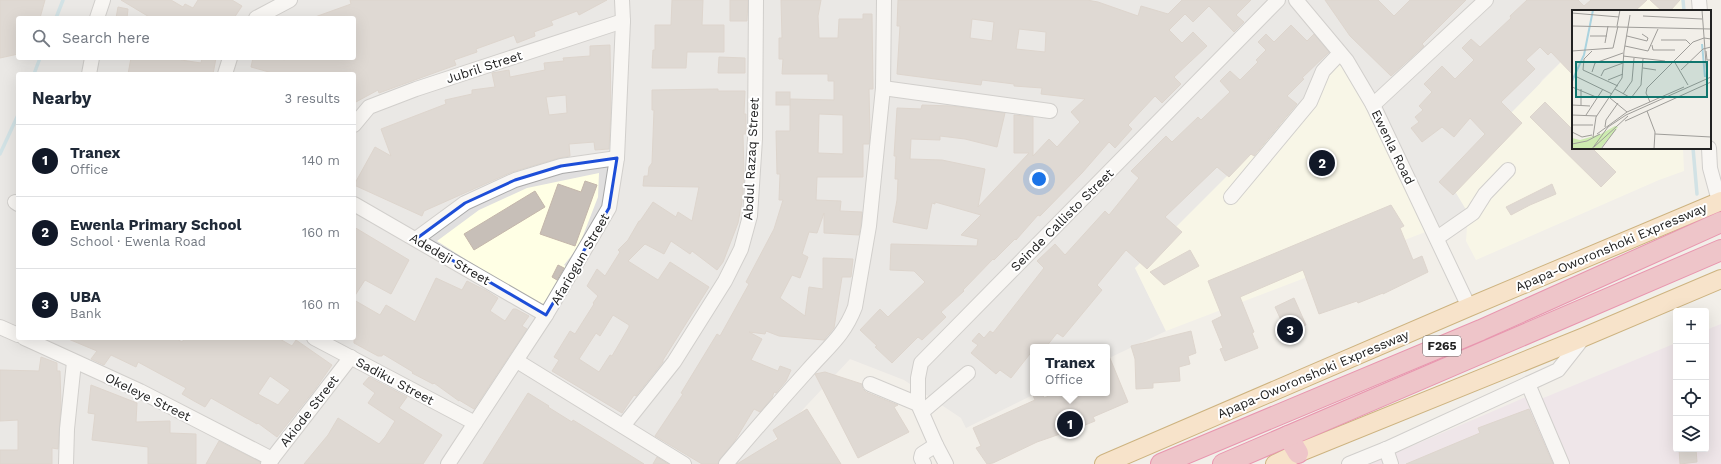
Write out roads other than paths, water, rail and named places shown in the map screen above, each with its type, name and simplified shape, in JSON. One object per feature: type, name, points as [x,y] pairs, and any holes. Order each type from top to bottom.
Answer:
[{"type":"highway","name":"Apapa-Oworonshoki Expressway","points":[[1161,464],[1481,330],[1721,222]]},
{"type":"highway","name":"F265","points":[[1223,464],[1721,250]]},
{"type":"highway","points":[[1288,436],[1298,453]]},
{"type":"main road","name":"Apapa-Oworonshoki Expressway","points":[[1104,464],[1720,201]]},
{"type":"main road","points":[[1275,464],[1298,453],[1584,337],[1721,279]]},
{"type":"street","points":[[98,16],[103,0]]},
{"type":"street","points":[[260,16],[290,0]]},
{"type":"street","name":"Afariogun Street","points":[[448,464],[546,315],[609,208],[617,158],[623,21],[622,0]]},
{"type":"street","name":"Abdul Razaq Street","points":[[623,426],[674,362],[725,282],[741,249],[750,216],[755,139],[756,0]]},
{"type":"street","points":[[726,464],[812,365],[840,336],[851,318],[855,307],[869,226],[883,88],[884,0]]},
{"type":"street","name":"Seinde Callisto Street","points":[[946,464],[920,408],[918,378],[922,363],[1278,0]]},
{"type":"street","name":"Ewenla Road","points":[[1296,0],[1347,61],[1373,105],[1469,307]]},
{"type":"street","points":[[1373,105],[1486,0]]},
{"type":"street","points":[[1699,0],[1700,10]]},
{"type":"street","name":"Jubril Street","points":[[356,123],[369,107],[376,104],[416,89],[623,21]]},
{"type":"street","points":[[1231,197],[1310,102],[1323,72],[1340,53]]},
{"type":"street","points":[[89,72],[92,60]]},
{"type":"street","points":[[226,72],[229,60]]},
{"type":"street","points":[[883,88],[1050,111]]},
{"type":"street","points":[[1709,149],[1716,166],[1720,201]]},
{"type":"street","points":[[416,239],[465,203],[515,180],[561,166],[617,158]]},
{"type":"street","points":[[1437,238],[1473,213],[1485,194],[1508,170]]},
{"type":"street","name":"Adedeji Street","points":[[356,205],[546,315]]},
{"type":"street","points":[[0,327],[16,334]]},
{"type":"street","points":[[1349,464],[1386,449],[1558,370],[1584,337]]},
{"type":"street","name":"Okeleye Street","points":[[28,340],[140,391],[270,461]]},
{"type":"street","name":"Sadiku Street","points":[[318,340],[475,424]]},
{"type":"street","name":"Akiode Street","points":[[270,461],[351,357]]},
{"type":"street","points":[[516,361],[684,464]]},
{"type":"street","points":[[66,464],[66,429],[74,362]]},
{"type":"street","points":[[870,384],[920,408],[968,373]]},
{"type":"street","points":[[1528,384],[1562,464]]},
{"type":"street","points":[[924,464],[921,458],[922,454],[936,445]]},
{"type":"street","points":[[1386,449],[1392,464]]},
{"type":"waterway","points":[[57,16],[63,0]]},
{"type":"waterway","points":[[1683,0],[1684,10]]},
{"type":"waterway","points":[[35,72],[39,60]]},
{"type":"waterway","points":[[0,154],[16,119]]},
{"type":"waterway","points":[[1693,149],[1697,194]]},
{"type":"place","name":"Ewenla Primary School","points":[[1322,163]]},
{"type":"place","name":"UBA","points":[[1290,330]]},
{"type":"place","name":"Tranex","points":[[1070,424]]}]
